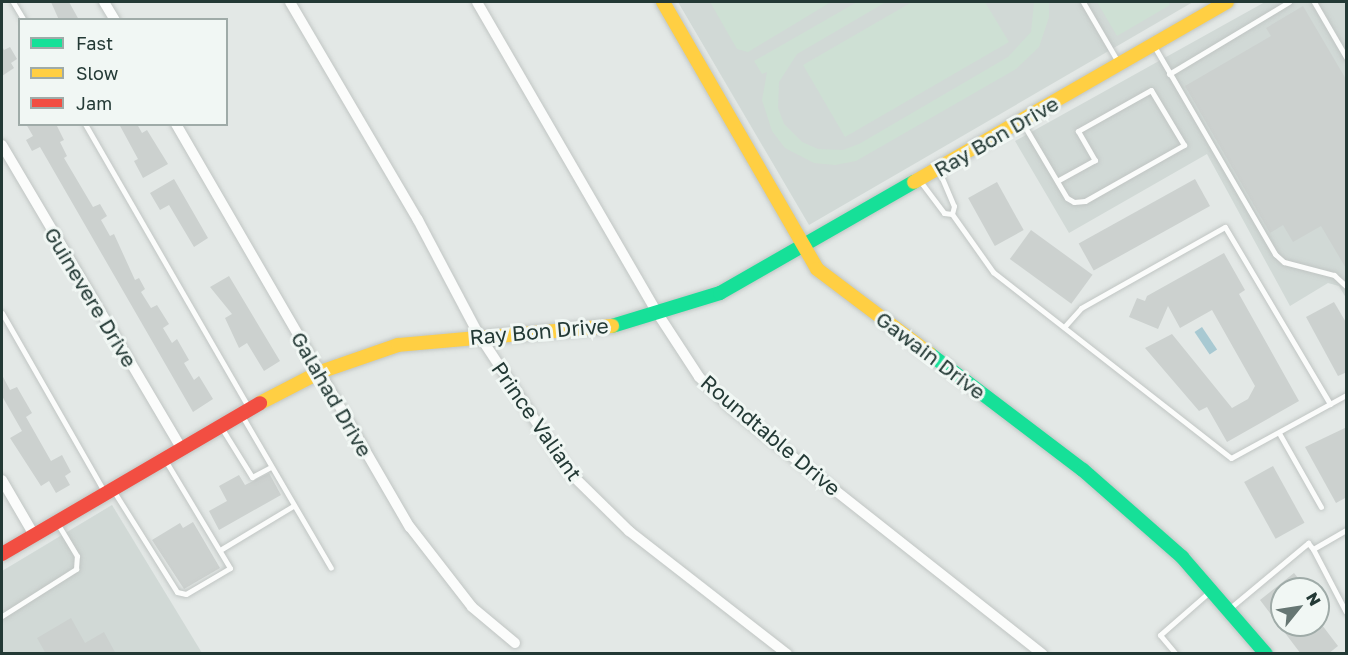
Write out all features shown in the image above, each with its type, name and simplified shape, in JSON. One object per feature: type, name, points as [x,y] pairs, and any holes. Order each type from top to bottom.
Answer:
[{"type":"street","points":[[104,2],[114,18]]},
{"type":"street","name":"Prince Valiant","points":[[290,2],[418,220],[478,335],[557,455],[603,508],[787,654]]},
{"type":"street","name":"Roundtable Drive","points":[[477,2],[658,314],[686,360],[713,392],[1043,654]]},
{"type":"street","name":"Gawain Drive","points":[[663,2],[817,269],[1083,470],[1173,550],[1266,654]]},
{"type":"street","name":"Ray Bon Drive","points":[[2,555],[220,425],[320,372],[398,345],[478,335],[605,328],[658,314],[720,293],[805,247],[1227,2]]},
{"type":"street","name":"Galahad Drive","points":[[177,126],[426,552],[472,607],[514,644]]},
{"type":"street","name":"Guinevere Drive","points":[[2,145],[181,448]]},
{"type":"street","points":[[2,480],[34,536]]},
{"type":"lane","points":[[13,2],[23,18]]},
{"type":"lane","points":[[1083,2],[1119,64]]},
{"type":"lane","points":[[1169,74],[1289,2]]},
{"type":"lane","points":[[1314,2],[1347,57]]},
{"type":"lane","points":[[1153,45],[1275,254],[1284,262],[1334,275],[1347,286]]},
{"type":"lane","points":[[1022,121],[1057,181],[1067,198],[1074,202],[1085,201],[1184,145],[1151,90],[1078,131],[1095,160],[1057,181]]},
{"type":"lane","points":[[86,126],[246,411],[271,467],[331,568]]},
{"type":"lane","points":[[938,170],[954,206],[952,214]]},
{"type":"lane","points":[[919,180],[944,213],[952,214],[993,272],[1231,458],[1347,395]]},
{"type":"lane","points":[[1065,326],[1081,308],[1225,227],[1330,404]]},
{"type":"lane","points":[[2,313],[109,491],[180,595],[230,568],[164,458]]},
{"type":"lane","points":[[220,425],[252,477],[271,467]]},
{"type":"lane","points":[[1279,433],[1321,507]]},
{"type":"lane","points":[[220,550],[293,506]]},
{"type":"lane","points":[[2,616],[76,569],[77,556],[57,522]]},
{"type":"lane","points":[[1313,549],[1347,530]]},
{"type":"lane","points":[[1228,610],[1308,543],[1347,612]]},
{"type":"lane","points":[[1176,654],[1160,635],[1211,590]]},
{"type":"shaded area","points":[[678,2],[1193,2],[809,225]]},
{"type":"shaded area","points":[[1265,2],[1346,2],[1346,298],[1339,286],[1328,283],[1290,306],[1207,154],[1069,233],[1015,141]]},
{"type":"shaded area","points":[[112,505],[202,653],[2,653],[2,571]]},
{"type":"green space","points":[[710,2],[831,2],[748,52],[737,49]]},
{"type":"green space","points":[[857,2],[886,2],[797,54],[779,82],[778,108],[784,124],[802,142],[818,149],[843,150],[859,144],[1008,57],[1031,32],[1034,2],[1049,2],[1049,17],[1039,47],[1016,69],[856,161],[835,165],[814,163],[785,148],[772,131],[762,100],[767,72],[762,74],[754,61]]},
{"type":"green space","points":[[912,2],[985,2],[1009,42],[845,137],[803,65]]},
{"type":"green space","points":[[1097,2],[1168,2],[1170,5],[1117,36]]},
{"type":"water","points":[[1202,327],[1217,349],[1210,354],[1195,332]]},
{"type":"building","points":[[51,2],[69,2],[78,18],[58,18]]},
{"type":"building","points":[[1303,6],[1347,81],[1347,270],[1321,226],[1293,242],[1283,225],[1270,233],[1185,86],[1271,36],[1266,28]]},
{"type":"building","points":[[2,46],[4,50],[10,47],[17,59],[11,63],[14,68],[2,76]]},
{"type":"building","points":[[27,126],[57,126],[64,140],[60,142],[67,156],[64,158],[93,207],[100,204],[107,216],[101,220],[110,236],[114,234],[135,280],[139,278],[145,289],[141,292],[151,308],[157,305],[169,324],[163,328],[172,343],[177,339],[189,360],[184,363],[194,380],[199,376],[213,399],[193,412],[40,147],[32,151],[26,140],[33,136]]},
{"type":"building","points":[[120,126],[138,126],[142,133],[147,130],[168,164],[143,178],[134,161],[138,159]]},
{"type":"building","points":[[174,179],[208,238],[194,247],[169,205],[160,210],[150,193]]},
{"type":"building","points":[[1195,179],[1210,206],[1094,271],[1079,243]]},
{"type":"building","points":[[997,182],[1024,230],[995,246],[968,198]]},
{"type":"building","points":[[1031,230],[1092,275],[1071,304],[1010,259]]},
{"type":"building","points":[[1224,253],[1245,290],[1239,294],[1299,401],[1227,442],[1207,407],[1199,411],[1145,348],[1172,334],[1232,408],[1248,399],[1255,386],[1212,310],[1180,328],[1168,306],[1158,329],[1129,317],[1137,298],[1145,301],[1147,296]]},
{"type":"building","points":[[229,276],[280,361],[264,371],[247,343],[239,348],[225,318],[232,314],[210,287]]},
{"type":"building","points":[[1334,302],[1347,324],[1347,372],[1338,376],[1306,317]]},
{"type":"building","points":[[2,375],[10,390],[17,387],[32,413],[26,417],[51,461],[62,455],[71,472],[65,476],[70,485],[56,493],[49,481],[41,486],[10,438],[22,431],[2,396]]},
{"type":"building","points":[[1347,427],[1347,497],[1336,503],[1305,447]]},
{"type":"building","points":[[1273,466],[1305,523],[1276,539],[1244,482]]},
{"type":"building","points":[[269,473],[281,495],[219,530],[209,511],[227,501],[219,486],[239,475],[245,485]]},
{"type":"building","points":[[193,522],[220,568],[184,589],[152,540],[180,523],[183,528]]},
{"type":"building","points":[[1270,592],[1270,613],[1260,600]]},
{"type":"building","points":[[71,618],[85,643],[104,632],[116,654],[46,654],[37,638]]},
{"type":"building","points":[[1330,636],[1338,646],[1328,654],[1301,654],[1288,637]]},
{"type":"traffic: fast","points":[[612,326],[720,293],[914,182]]},
{"type":"traffic: fast","points":[[930,354],[1083,470],[1182,557],[1266,654]]},
{"type":"traffic: slow","points":[[663,2],[817,269],[930,354]]},
{"type":"traffic: slow","points":[[914,182],[1227,2]]},
{"type":"traffic: slow","points":[[260,403],[320,372],[398,345],[612,326]]},
{"type":"traffic: jam","points":[[2,554],[260,403]]}]
